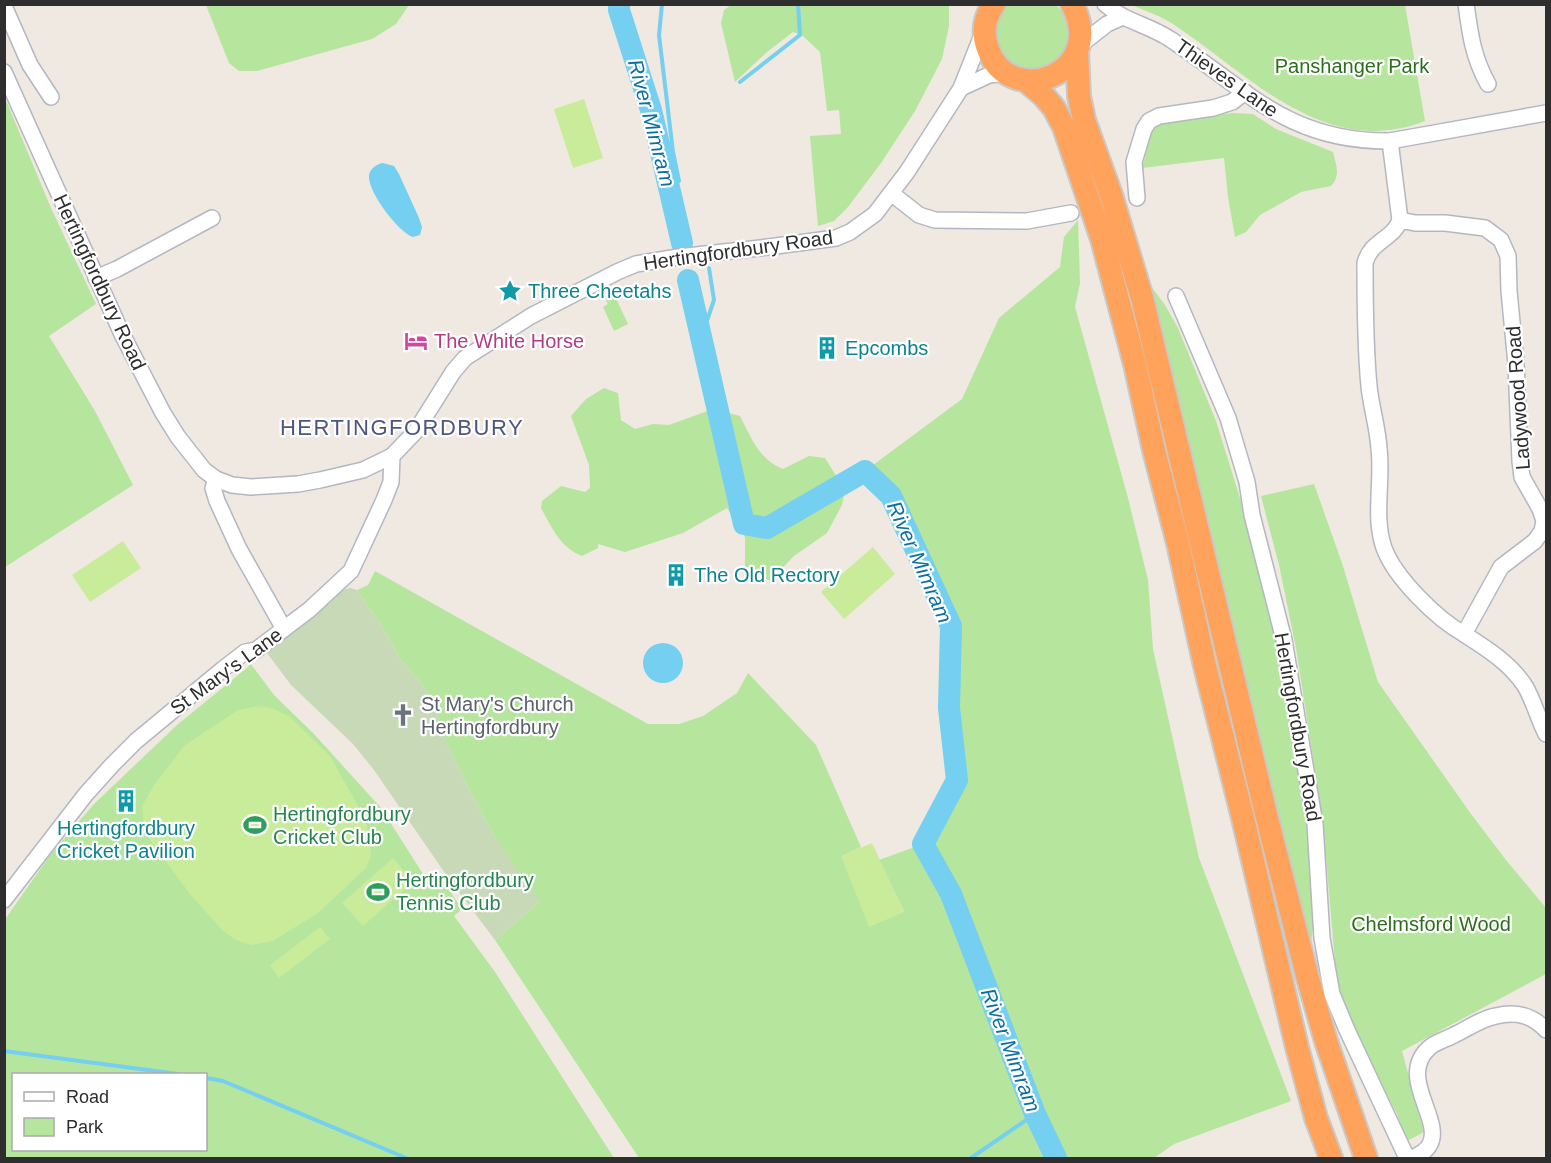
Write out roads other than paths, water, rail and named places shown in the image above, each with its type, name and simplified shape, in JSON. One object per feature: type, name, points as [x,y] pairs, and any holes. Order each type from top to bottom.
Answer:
[{"type":"highway","points":[[1072,4],[1081,32],[1078,49],[1079,96],[1084,120],[1115,206],[1142,298],[1307,975],[1326,1041],[1366,1158]]},
{"type":"highway","points":[[987,15],[990,54],[997,64],[1043,94],[1064,127],[1102,238],[1135,364],[1297,1047],[1316,1118],[1331,1158]]},
{"type":"highway","points":[[1016,76],[1037,80],[1050,77],[1065,67],[1078,49]]},
{"type":"street","name":"Thieves Lane","points":[[1105,4],[1123,17],[1160,32],[1268,109],[1288,120],[1339,137],[1390,141],[1546,113]]},
{"type":"street","points":[[1466,4],[1472,46],[1478,66],[1488,84]]},
{"type":"street","points":[[4,6],[30,65],[51,97]]},
{"type":"street","name":"Hertingfordbury Road","points":[[4,72],[122,334],[163,413],[193,457],[216,479],[232,485],[251,487],[298,484],[363,470],[392,456],[416,431],[453,372],[465,358],[531,316],[599,280],[636,264],[678,256],[768,248],[836,238],[862,225],[875,214],[891,193],[961,88],[987,15]]},
{"type":"street","points":[[1078,49],[1107,24],[1123,17]]},
{"type":"street","points":[[961,88],[989,75],[1016,76]]},
{"type":"street","points":[[1137,198],[1134,162],[1144,129],[1149,121],[1159,117],[1213,108],[1232,102],[1245,92]]},
{"type":"street","points":[[1390,141],[1400,220],[1394,230],[1374,245],[1365,263],[1369,386],[1379,447],[1380,532],[1384,547],[1396,570],[1435,614],[1449,626],[1492,652],[1512,669],[1526,688],[1546,734]]},
{"type":"street","points":[[891,193],[919,216],[935,220],[1027,221],[1071,213]]},
{"type":"street","points":[[96,278],[212,218]]},
{"type":"street","name":"Ladywood Road","points":[[1400,220],[1485,228],[1502,240],[1508,256],[1522,477],[1544,521],[1542,531],[1535,541],[1502,567],[1464,634]]},
{"type":"street","name":"Hertingfordbury Road","points":[[1176,296],[1228,418],[1247,482],[1252,516],[1284,640],[1315,824],[1322,938],[1332,994],[1407,1158]]},
{"type":"street","name":"St Mary's Lane","points":[[4,900],[86,794],[113,764],[162,718],[245,652],[256,650],[284,629],[332,591],[351,571],[391,482],[392,456]]},
{"type":"street","points":[[216,479],[213,488],[217,501],[239,549],[284,629]]},
{"type":"street","points":[[1412,1158],[1428,1148],[1432,1139],[1431,1126],[1417,1081],[1421,1061],[1429,1048],[1492,1016],[1509,1013],[1532,1018],[1546,1030]]},
{"type":"water","points":[[383,163],[394,166],[399,174],[419,218],[422,227],[420,235],[413,237],[400,228],[374,193],[369,178],[370,172],[375,166]]},
{"type":"water","points":[[663,643],[671,644],[677,649],[682,655],[682,671],[677,677],[671,682],[663,683],[655,682],[649,677],[644,671],[643,663],[644,655],[649,649],[655,644]]},
{"type":"waterway","name":"River Mimram","points":[[619,4],[651,110],[682,243]]},
{"type":"waterway","points":[[662,4],[659,35],[673,152],[679,181]]},
{"type":"waterway","points":[[740,82],[800,35],[798,4]]},
{"type":"waterway","points":[[701,338],[714,300],[709,268]]},
{"type":"waterway","name":"River Mimram","points":[[688,280],[744,524],[767,528],[865,471],[891,496],[951,626],[949,708],[957,780],[923,844],[951,894],[1035,1114],[1056,1158]]},
{"type":"waterway","points":[[4,1051],[170,1073]]},
{"type":"waterway","points":[[207,1078],[223,1081],[406,1158]]},
{"type":"waterway","points":[[971,1158],[1035,1114]]},
{"type":"place","name":"Three Cheetahs","points":[[510,291]]},
{"type":"place","name":"The White Horse","points":[[416,341]]},
{"type":"place","name":"Epcombs","points":[[827,348]]},
{"type":"place","name":"The Old Rectory","points":[[676,575]]},
{"type":"place","name":"St Mary's Church Hertingfordbury","points":[[403,715]]},
{"type":"place","name":"Hertingfordbury Cricket Pavilion","points":[[126,801]]},
{"type":"place","name":"Hertingfordbury Cricket Club","points":[[255,825]]},
{"type":"place","name":"Hertingfordbury Tennis Club","points":[[378,892]]},
{"type":"district","name":"HERTINGFORDBURY","points":[[402,427]]},
{"type":"park label","name":"Panshanger Park","points":[[1352,66]]},
{"type":"park label","name":"Chelmsford Wood","points":[[1431,924]]}]
